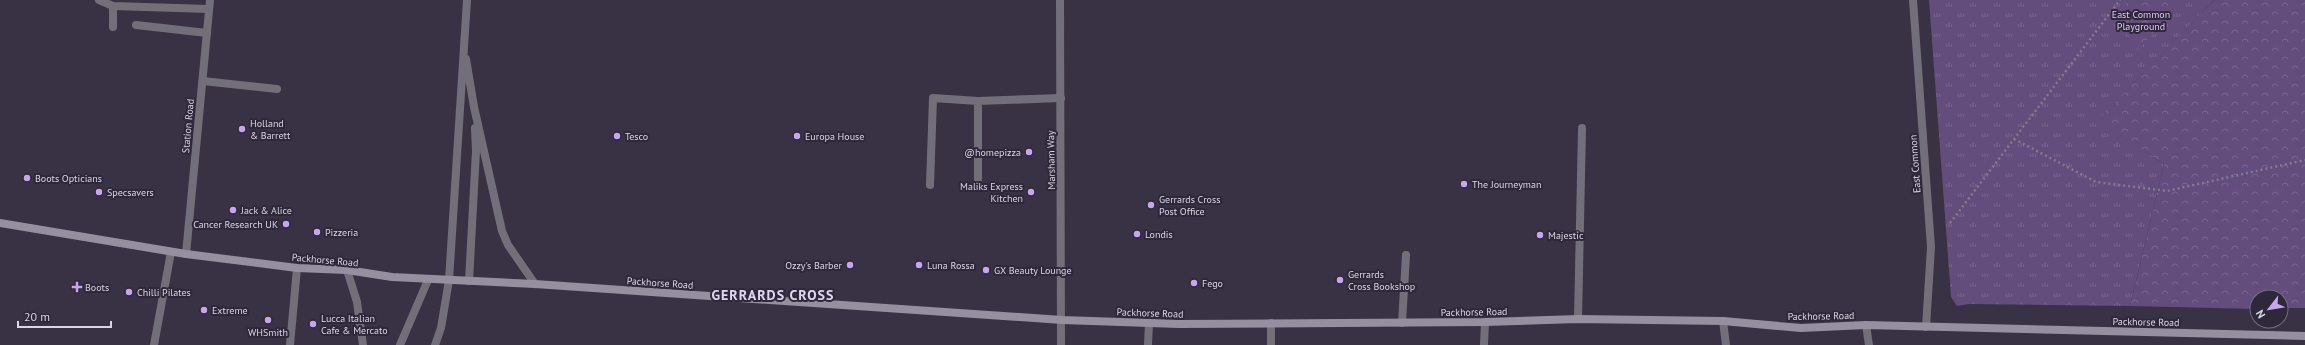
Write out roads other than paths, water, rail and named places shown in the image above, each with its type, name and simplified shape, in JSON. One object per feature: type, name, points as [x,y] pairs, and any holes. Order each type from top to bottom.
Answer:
[{"type":"main road","name":"Packhorse Road","points":[[0,223],[171,252],[297,268],[347,270],[372,275],[428,280],[536,284],[1062,320],[1149,323],[1271,324],[1485,322],[1578,319],[1723,321],[1801,328],[1866,325],[2305,336]]},
{"type":"street","points":[[99,0],[113,6],[209,9]]},
{"type":"street","name":"Station Road","points":[[186,254],[210,0]]},
{"type":"street","points":[[435,345],[441,328],[449,280],[467,0]]},
{"type":"street","name":"Marsham Way","points":[[1060,0],[1061,345]]},
{"type":"street","name":"East Common","points":[[1913,0],[1931,247],[1926,327]]},
{"type":"street","points":[[113,6],[113,27]]},
{"type":"street","points":[[136,25],[207,33]]},
{"type":"street","points":[[464,44],[474,107],[502,231],[508,245],[536,284]]},
{"type":"street","points":[[202,81],[277,89]]},
{"type":"street","points":[[930,185],[933,98],[978,101],[1061,98]]},
{"type":"street","points":[[978,101],[978,179]]},
{"type":"street","points":[[470,282],[476,151],[474,107]]},
{"type":"street","points":[[1578,319],[1582,128]]},
{"type":"street","points":[[154,345],[171,252]]},
{"type":"street","points":[[1402,323],[1406,255]]},
{"type":"street","points":[[290,345],[297,268]]},
{"type":"street","points":[[347,270],[357,302],[363,345]]},
{"type":"street","points":[[400,345],[428,280]]},
{"type":"street","points":[[1723,321],[1726,345]]},
{"type":"street","points":[[1484,345],[1485,322]]},
{"type":"street","points":[[1148,345],[1149,323]]},
{"type":"street","points":[[1271,324],[1271,345]]},
{"type":"street","points":[[1866,325],[1869,345]]},
{"type":"place","name":"Holland & Barrett","points":[[242,129]]},
{"type":"place","name":"Tesco","points":[[617,136]]},
{"type":"place","name":"Europa House","points":[[797,136]]},
{"type":"place","name":"@homepizza","points":[[1029,152]]},
{"type":"place","name":"Boots Opticians","points":[[27,178]]},
{"type":"place","name":"The Journeyman","points":[[1464,184]]},
{"type":"place","name":"Specsavers","points":[[99,192]]},
{"type":"place","name":"Maliks Express Kitchen","points":[[1031,192]]},
{"type":"place","name":"Gerrards Cross Post Office","points":[[1151,205]]},
{"type":"place","name":"Jack & Alice","points":[[233,210]]},
{"type":"place","name":"Cancer Research UK","points":[[286,224]]},
{"type":"place","name":"Pizzeria","points":[[317,232]]},
{"type":"place","name":"Londis","points":[[1137,234]]},
{"type":"place","name":"Majestic","points":[[1540,235]]},
{"type":"place","name":"Ozzy's Barber","points":[[850,265]]},
{"type":"place","name":"Luna Rossa","points":[[919,265]]},
{"type":"place","name":"GX Beauty Lounge","points":[[986,270]]},
{"type":"place","name":"Gerrards Cross Bookshop","points":[[1340,280]]},
{"type":"place","name":"Fego","points":[[1194,283]]},
{"type":"place","name":"Boots","points":[[77,287]]},
{"type":"place","name":"Chilli Pilates","points":[[129,292]]},
{"type":"place","name":"Extreme","points":[[204,310]]},
{"type":"place","name":"WHSmith","points":[[268,320]]},
{"type":"place","name":"Lucca Italian Cafe & Mercato","points":[[313,324]]},
{"type":"district","name":"GERRARDS CROSS","points":[[773,295]]},
{"type":"park label","name":"East Common Playground","points":[[2141,20]]}]
